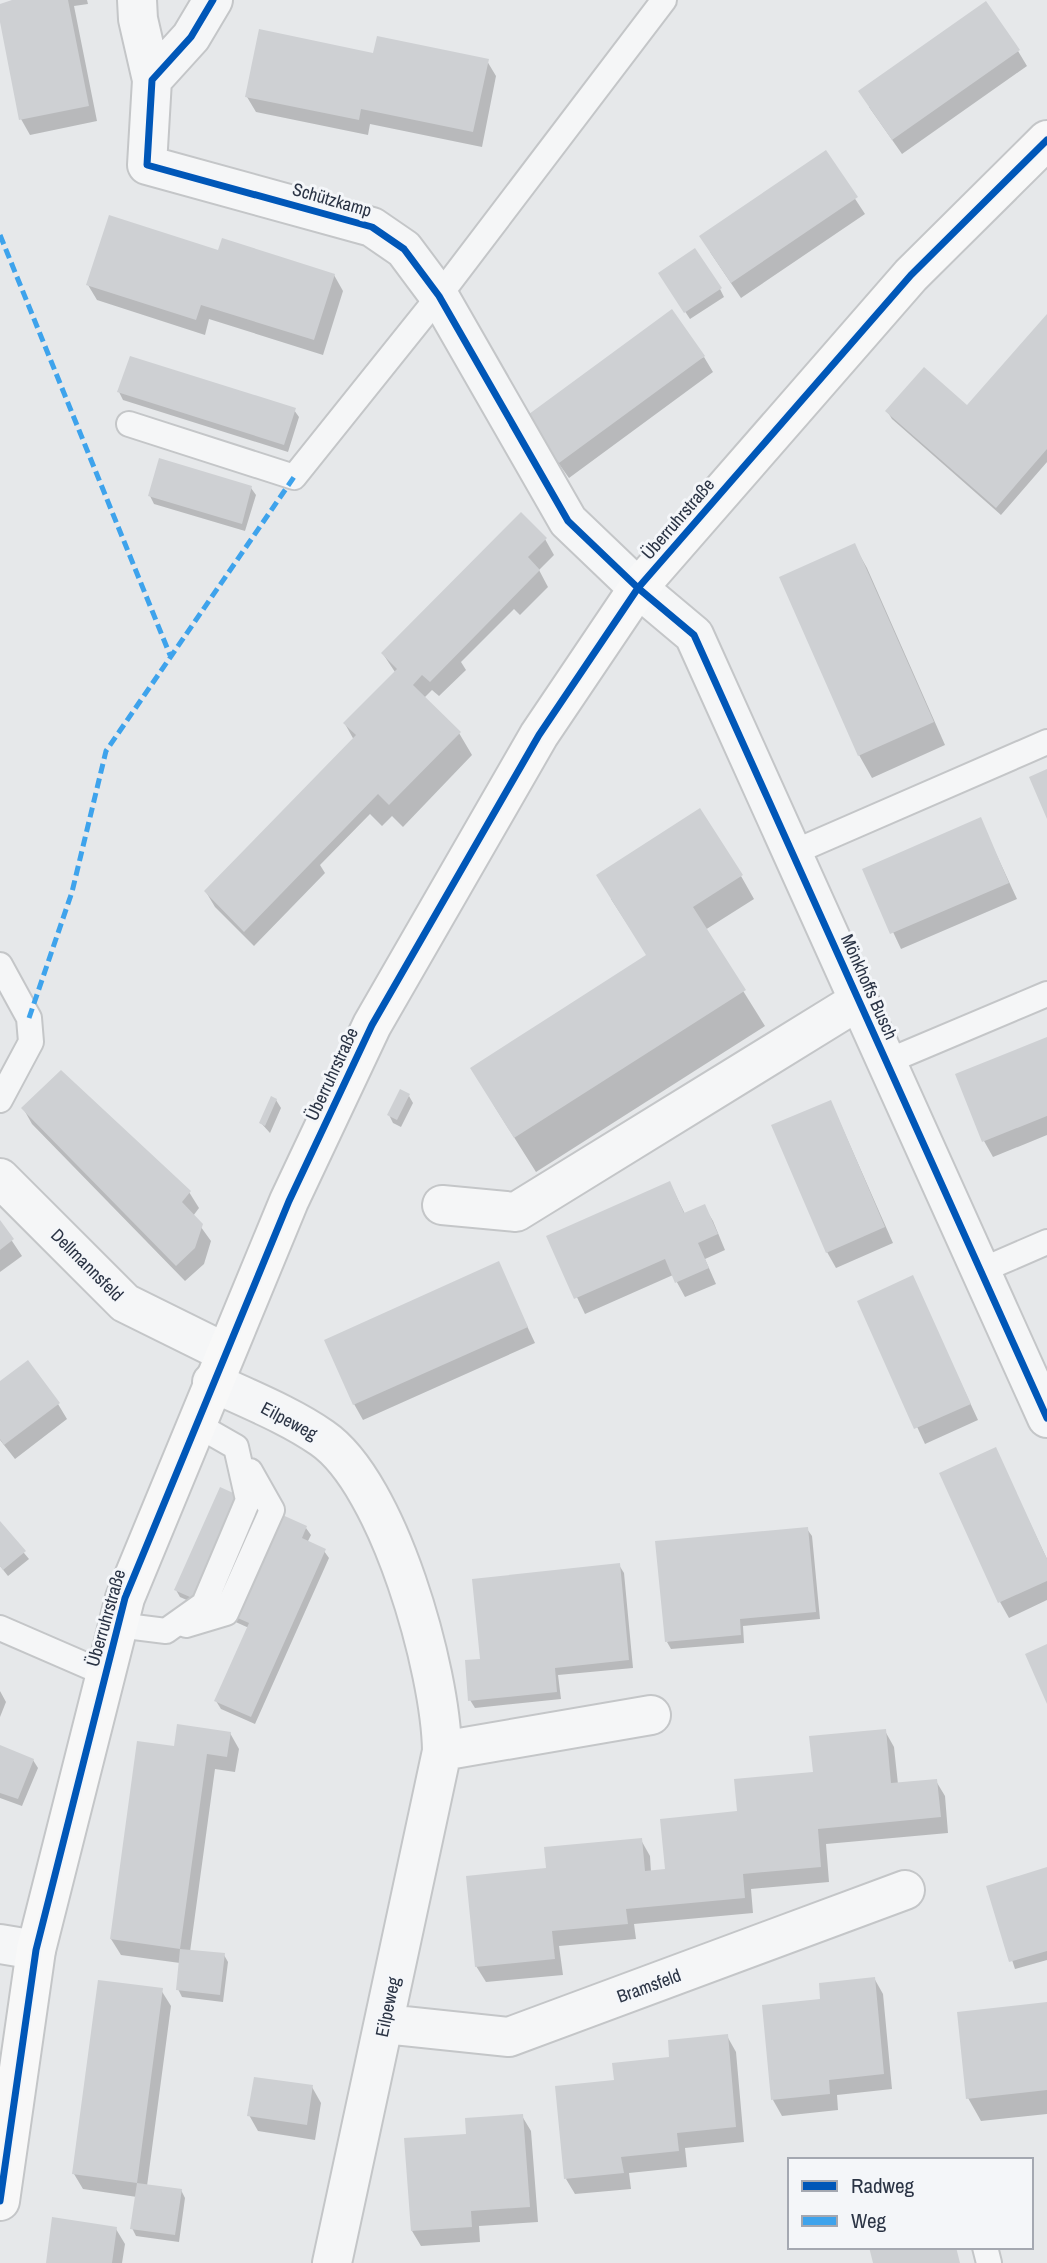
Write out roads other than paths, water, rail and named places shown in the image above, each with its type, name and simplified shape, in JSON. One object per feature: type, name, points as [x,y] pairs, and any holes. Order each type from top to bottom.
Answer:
[{"type":"main road","name":"Überruhrstraße","points":[[0,2201],[18,1947],[106,1674],[124,1598],[194,1423],[289,1200],[372,1026],[539,735],[638,588],[911,275],[1047,140]]},
{"type":"street","name":"Schützkamp","points":[[137,0],[138,19],[152,80],[147,165],[372,227],[404,249],[439,296],[568,521],[638,588]]},
{"type":"street","points":[[152,80],[191,37],[213,0]]},
{"type":"street","name":"Mönkhoffs Busch","points":[[638,588],[694,635],[1047,1418]]},
{"type":"street","name":"Mönkhoffs Busch","points":[[442,1205],[516,1213],[858,1001]]},
{"type":"street","name":"Dellmannsfeld","points":[[0,1178],[125,1303],[218,1367]]},
{"type":"street","name":"Eilpeweg","points":[[218,1367],[323,1438],[352,1467],[380,1512],[401,1567],[441,1716],[442,1751],[332,2263]]},
{"type":"street","points":[[442,1751],[651,1714]]},
{"type":"street","name":"Bramsfeld","points":[[385,2024],[509,2037],[905,1891]]},
{"type":"lane","points":[[129,424],[294,477],[439,296],[664,0]]},
{"type":"lane","points":[[792,853],[1047,742]]},
{"type":"lane","points":[[0,965],[29,1018],[32,1042],[0,1100]]},
{"type":"lane","name":"Mönkhoffs Busch","points":[[886,1062],[1047,995]]},
{"type":"lane","points":[[981,1271],[1047,1242]]},
{"type":"lane","points":[[118,1625],[166,1631],[204,1604],[248,1500],[236,1447],[194,1423]]},
{"type":"lane","points":[[0,1628],[106,1674]]}]
